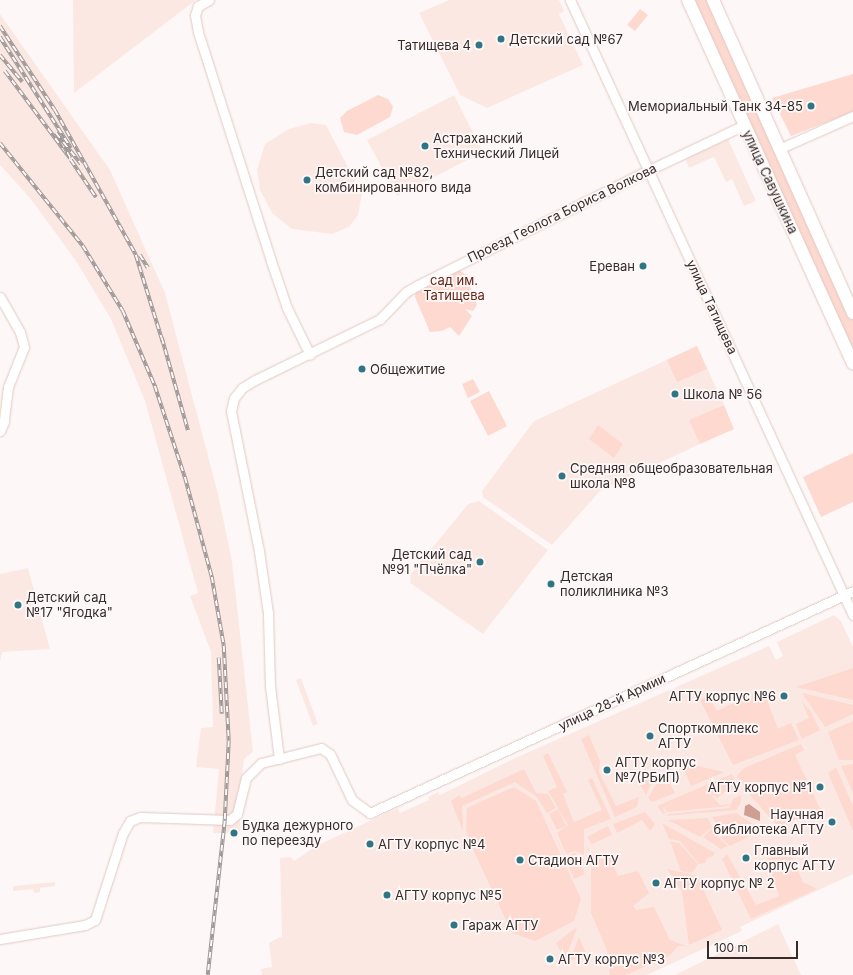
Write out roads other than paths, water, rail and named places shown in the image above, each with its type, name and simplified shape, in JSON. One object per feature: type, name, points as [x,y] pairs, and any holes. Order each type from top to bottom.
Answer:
[{"type":"highway","name":"улица Савушкина","points":[[688,0],[853,363]]},
{"type":"highway","name":"улица Савушкина","points":[[713,0],[781,148],[853,313]]},
{"type":"main road","points":[[209,0],[198,6],[195,15],[198,32],[273,268],[287,308],[310,355]]},
{"type":"main road","name":"улица Татищева","points":[[570,0],[853,615]]},
{"type":"main road","points":[[781,148],[853,116]]},
{"type":"main road","name":"Проезд Геолога Бориса Волкова","points":[[279,759],[270,686],[268,613],[259,551],[231,411],[234,398],[242,388],[380,319],[406,292],[418,285],[649,170],[744,125]]},
{"type":"main road","points":[[0,297],[20,332],[24,347],[8,387],[4,422],[0,431]]},
{"type":"main road","name":"улица 28-й Армии","points":[[279,759],[321,748],[330,754],[352,800],[370,813],[853,591]]},
{"type":"main road","points":[[0,939],[85,925],[95,920],[100,909],[123,833],[130,821],[140,817],[230,820],[237,814],[249,772],[261,763],[279,759]]},
{"type":"railway","points":[[0,26],[55,110],[136,255],[163,342]]},
{"type":"railway","points":[[0,37],[71,148]]},
{"type":"railway","points":[[0,55],[23,82]]},
{"type":"railway","points":[[5,71],[70,158],[56,133],[81,164]]},
{"type":"railway","points":[[0,143],[83,246],[123,311],[155,386],[185,477],[212,577],[224,646],[229,741],[225,821],[208,975]]},
{"type":"railway","points":[[71,160],[96,197]]},
{"type":"railway","points":[[140,255],[148,268]]},
{"type":"railway","points":[[162,338],[188,430]]},
{"type":"railway","points":[[219,658],[222,714]]},
{"type":"place","name":"Детский сад №67","points":[[501,39]]},
{"type":"place","name":"Татищева 4","points":[[479,45]]},
{"type":"place","name":"Мемориальный Танк 34-85","points":[[811,106]]},
{"type":"place","name":"Астраханский Технический Лицей","points":[[425,146]]},
{"type":"place","name":"Детский сад №82, комбинированного вида","points":[[307,180]]},
{"type":"place","name":"Ереван","points":[[643,266]]},
{"type":"place","name":"Общежитие","points":[[362,369]]},
{"type":"place","name":"Школа № 56","points":[[675,394]]},
{"type":"place","name":"Средняя общеобразовательная школа №8","points":[[562,476]]},
{"type":"place","name":"Детский сад №91 \"Пчёлка\"","points":[[480,562]]},
{"type":"place","name":"Детская поликлиника №3","points":[[551,584]]},
{"type":"place","name":"Детский сад №17 \"Ягодка\"","points":[[18,605]]},
{"type":"place","name":"АГТУ корпус №6","points":[[784,696]]},
{"type":"place","name":"Спорткомплекс АГТУ","points":[[650,736]]},
{"type":"place","name":"АГТУ корпус №7(РБиП)","points":[[607,770]]},
{"type":"place","name":"АГТУ корпус №1","points":[[820,787]]},
{"type":"place","name":"Научная библиотека АГТУ","points":[[832,822]]},
{"type":"place","name":"Будка дежурного по переезду","points":[[234,833]]},
{"type":"place","name":"АГТУ корпус №4","points":[[370,844]]},
{"type":"place","name":"Главный корпус АГТУ","points":[[746,858]]},
{"type":"place","name":"Стадион АГТУ","points":[[520,860]]},
{"type":"place","name":"АГТУ корпус № 2","points":[[656,883]]},
{"type":"place","name":"АГТУ корпус №5","points":[[387,895]]},
{"type":"place","name":"Гараж АГТУ","points":[[454,925]]},
{"type":"place","name":"АГТУ корпус №3","points":[[550,959]]},
{"type":"park label","name":"сад им. Татищева","points":[[454,288]]}]
